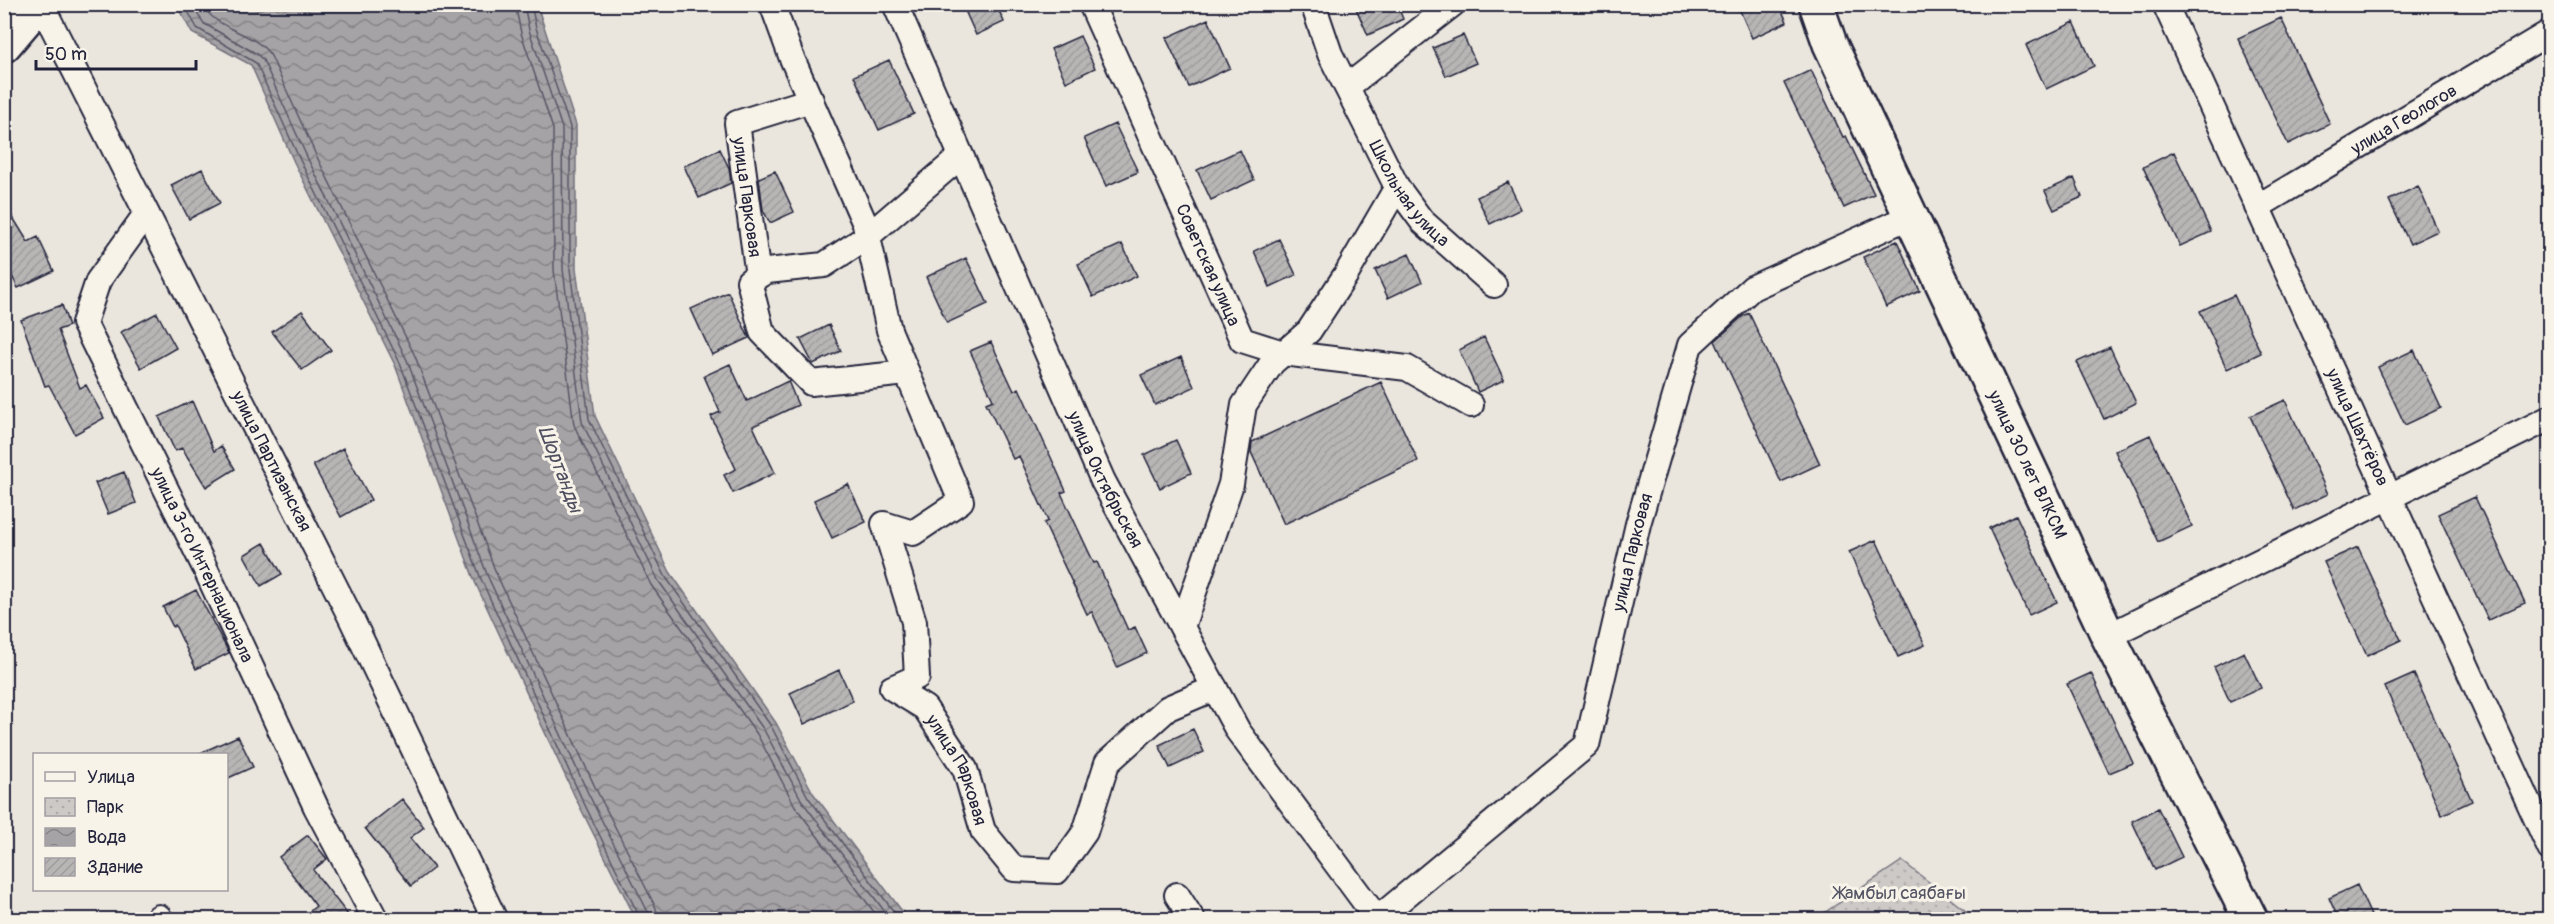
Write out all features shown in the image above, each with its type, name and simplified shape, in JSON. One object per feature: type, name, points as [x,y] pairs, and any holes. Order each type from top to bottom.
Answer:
[{"type":"street","points":[[4,45],[40,4]]},
{"type":"street","name":"улица Партизанская","points":[[40,4],[346,607],[495,920]]},
{"type":"street","name":"улица Парковая","points":[[772,4],[865,225],[889,330],[961,501],[913,533],[884,524],[914,622],[916,677],[892,688],[925,708],[965,769],[983,831],[1014,869],[1057,871],[1084,832],[1107,763],[1168,708],[1215,688]]},
{"type":"street","name":"улица Октябрьская","points":[[895,4],[1103,481],[1238,731],[1377,919]]},
{"type":"street","name":"Советская улица","points":[[1091,4],[1242,340],[1283,353],[1407,368],[1471,405]]},
{"type":"street","name":"Школьная улица","points":[[1313,4],[1330,54],[1397,187],[1422,221],[1494,285]]},
{"type":"street","points":[[1347,87],[1453,4]]},
{"type":"street","name":"улица 30 лет ВЛКСМ","points":[[1816,4],[1830,44],[2108,636],[2251,920]]},
{"type":"street","name":"улица Шахтёров","points":[[2165,4],[2550,849]]},
{"type":"street","name":"улица Геологов","points":[[2258,207],[2550,32]]},
{"type":"street","name":"улица Парковая","points":[[758,276],[737,123],[811,100]]},
{"type":"street","name":"улица Парковая","points":[[907,373],[811,383],[762,332],[749,281],[767,271],[824,265],[868,236],[961,156]]},
{"type":"street","points":[[1182,627],[1231,484],[1244,405],[1272,363],[1309,330],[1347,273],[1397,187]]},
{"type":"street","name":"улица 3-го Интернационала","points":[[146,214],[98,281],[84,323],[206,570],[316,807],[376,920]]},
{"type":"street","name":"улица Парковая","points":[[1377,919],[1587,745],[1638,524],[1690,345],[1752,288],[1911,216]]},
{"type":"street","points":[[2108,636],[2550,418]]},
{"type":"street","points":[[1177,895],[1193,920]]},
{"type":"green space","name":"Жамбыл саябағы","points":[[1902,861],[1976,919],[1815,919]]},
{"type":"water","name":"Шортанды","points":[[177,5],[537,5],[576,125],[576,268],[595,416],[670,572],[776,723],[813,793],[908,919],[636,919],[576,799],[475,582],[395,365],[294,162],[251,65],[192,33]]},
{"type":"building","points":[[962,4],[996,4],[1004,22],[976,35]]},
{"type":"building","points":[[1354,4],[1397,4],[1403,19],[1368,35]]},
{"type":"building","points":[[1737,4],[1779,4],[1787,22],[1752,38]]},
{"type":"building","points":[[2281,18],[2330,124],[2288,144],[2238,38]]},
{"type":"building","points":[[1208,19],[1230,68],[1189,87],[1166,38]]},
{"type":"building","points":[[2074,22],[2094,66],[2046,89],[2026,45]]},
{"type":"building","points":[[1463,35],[1476,63],[1446,76],[1433,48]]},
{"type":"building","points":[[1080,36],[1095,68],[1066,82],[1051,49]]},
{"type":"building","points":[[889,60],[914,114],[879,130],[854,76]]},
{"type":"building","points":[[1811,70],[1843,137],[1846,136],[1874,194],[1844,208],[1784,83]]},
{"type":"building","points":[[1115,124],[1138,172],[1106,186],[1084,138]]},
{"type":"building","points":[[720,149],[729,168],[731,183],[699,198],[684,166]]},
{"type":"building","points":[[1240,150],[1254,180],[1211,200],[1197,170]]},
{"type":"building","points":[[2174,152],[2211,232],[2180,246],[2143,167]]},
{"type":"building","points":[[202,169],[220,203],[189,219],[171,185]]},
{"type":"building","points":[[775,171],[794,212],[770,223],[763,210],[759,178]]},
{"type":"building","points":[[2074,178],[2082,197],[2054,210],[2045,191]]},
{"type":"building","points":[[1508,182],[1521,209],[1490,224],[1477,197]]},
{"type":"building","points":[[2418,186],[2438,231],[2410,244],[2389,200]]},
{"type":"building","points":[[4,203],[28,242],[38,237],[54,271],[18,288],[4,260]]},
{"type":"building","points":[[1279,239],[1296,275],[1270,287],[1254,251]]},
{"type":"building","points":[[1897,241],[1920,291],[1886,307],[1863,257]]},
{"type":"building","points":[[1122,244],[1137,276],[1093,297],[1078,264]]},
{"type":"building","points":[[1409,254],[1422,282],[1388,298],[1375,270]]},
{"type":"building","points":[[966,258],[988,304],[947,323],[926,277]]},
{"type":"building","points":[[728,292],[749,338],[712,355],[691,309]]},
{"type":"building","points":[[2234,295],[2261,353],[2227,369],[2200,311]]},
{"type":"building","points":[[62,305],[69,326],[58,330],[80,388],[86,385],[104,418],[75,434],[49,385],[45,386],[21,320]]},
{"type":"building","points":[[302,311],[331,350],[302,370],[272,332]]},
{"type":"building","points":[[157,313],[176,348],[141,368],[121,332]]},
{"type":"building","points":[[1749,313],[1820,464],[1781,482],[1715,341]]},
{"type":"building","points":[[829,325],[841,351],[813,364],[800,339]]},
{"type":"building","points":[[1484,337],[1504,380],[1478,392],[1459,350]]},
{"type":"building","points":[[991,342],[1014,391],[1019,388],[1066,491],[1061,493],[1094,563],[1097,562],[1128,630],[1135,627],[1147,653],[1117,667],[1092,612],[1087,614],[1044,523],[1048,521],[1019,456],[1013,459],[986,403],[993,400],[970,351]]},
{"type":"building","points":[[2110,347],[2136,403],[2104,419],[2077,362]]},
{"type":"building","points":[[2414,350],[2441,408],[2405,425],[2378,367]]},
{"type":"building","points":[[1181,357],[1194,387],[1155,405],[1141,375]]},
{"type":"building","points":[[730,364],[747,401],[788,381],[798,405],[753,426],[775,473],[733,493],[724,475],[736,469],[711,416],[720,412],[704,376]]},
{"type":"building","points":[[1381,382],[1418,461],[1284,524],[1251,452],[1252,442]]},
{"type":"building","points":[[2285,400],[2328,494],[2294,510],[2250,416]]},
{"type":"building","points":[[192,401],[214,451],[221,446],[235,469],[206,487],[182,448],[175,451],[159,417]]},
{"type":"building","points":[[2150,435],[2192,526],[2158,542],[2115,451]]},
{"type":"building","points":[[1176,440],[1191,473],[1160,488],[1144,455]]},
{"type":"building","points":[[343,448],[371,500],[341,517],[313,465]]},
{"type":"building","points":[[124,472],[136,503],[108,514],[95,483]]},
{"type":"building","points":[[848,484],[866,522],[832,538],[814,500]]},
{"type":"building","points":[[2475,497],[2525,603],[2488,620],[2438,514]]},
{"type":"building","points":[[2016,515],[2057,602],[2029,615],[1989,528]]},
{"type":"building","points":[[1876,540],[1925,645],[1898,657],[1849,552]]},
{"type":"building","points":[[264,543],[282,574],[261,586],[244,555]]},
{"type":"building","points":[[2358,547],[2401,640],[2367,656],[2324,562]]},
{"type":"building","points":[[196,590],[229,653],[196,669],[175,625],[173,627],[163,607]]},
{"type":"building","points":[[2244,652],[2261,688],[2230,702],[2214,667]]},
{"type":"building","points":[[839,670],[853,701],[804,724],[790,693]]},
{"type":"building","points":[[2091,673],[2133,763],[2109,773],[2067,684]]},
{"type":"building","points":[[2414,674],[2472,801],[2442,815],[2385,687]]},
{"type":"building","points":[[1193,729],[1204,752],[1170,768],[1159,745]]},
{"type":"building","points":[[238,736],[253,767],[228,778],[228,753],[200,753]]},
{"type":"building","points":[[402,799],[424,827],[410,838],[434,868],[411,886],[365,828]]},
{"type":"building","points":[[2158,808],[2182,857],[2155,870],[2132,821]]},
{"type":"building","points":[[308,835],[327,859],[313,870],[352,920],[299,920],[316,906],[279,857]]},
{"type":"building","points":[[2357,885],[2373,920],[2339,920],[2329,898]]}]
